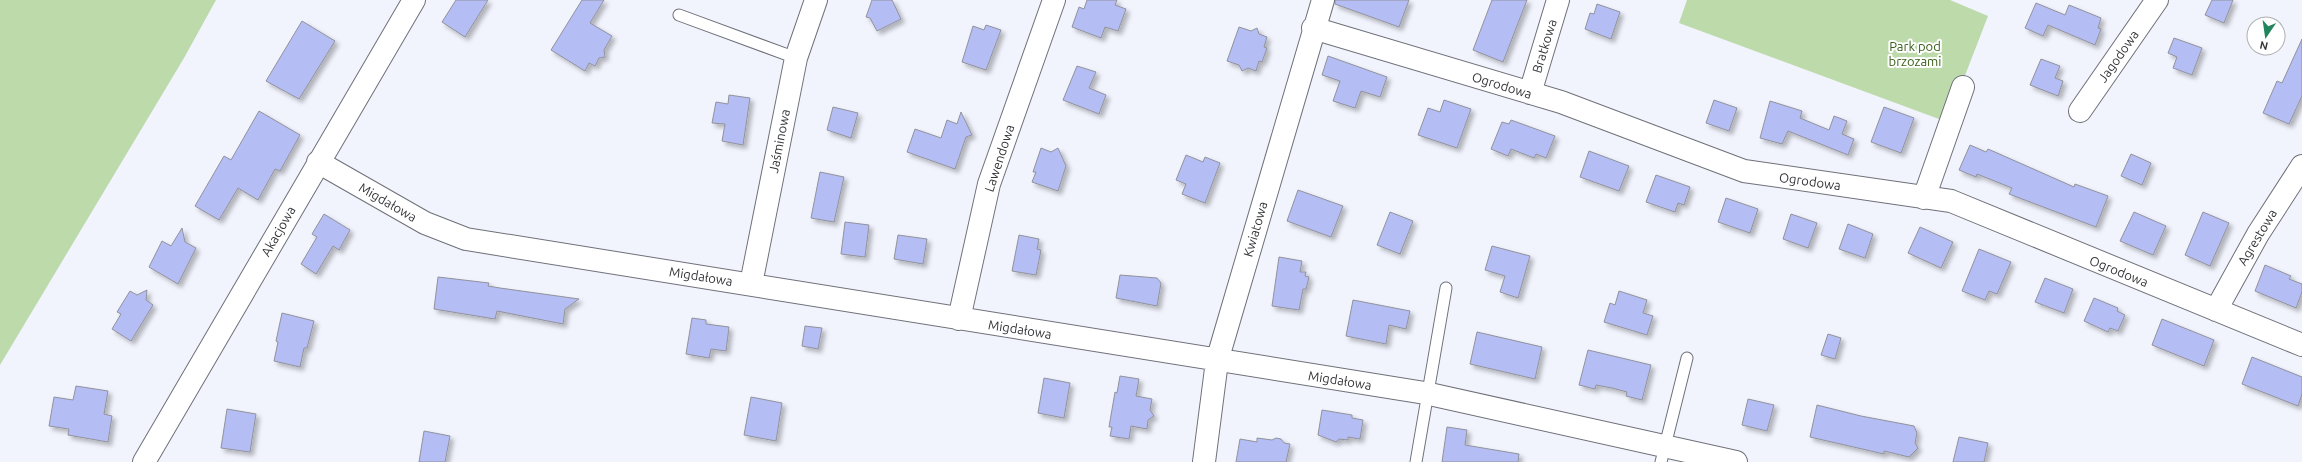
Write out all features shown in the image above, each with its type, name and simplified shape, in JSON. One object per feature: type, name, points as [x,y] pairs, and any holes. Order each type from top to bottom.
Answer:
[{"type":"street","name":"Akacjowa","points":[[144,462],[414,0]]},
{"type":"street","name":"Jaśminowa","points":[[751,284],[796,58],[816,0]]},
{"type":"street","name":"Lawendowa","points":[[959,319],[989,184],[1054,0]]},
{"type":"street","name":"Kwiatowa","points":[[1204,462],[1218,361],[1313,28],[1323,0]]},
{"type":"street","name":"Bratkowa","points":[[1530,93],[1558,0]]},
{"type":"street","name":"Jagodowa","points":[[2080,111],[2157,0]]},
{"type":"street","name":"Ogrodowa","points":[[1313,28],[1561,102],[1744,171],[1951,201],[2302,345]]},
{"type":"street","points":[[1924,198],[1964,87]]},
{"type":"street","name":"Migdałowa","points":[[318,162],[425,223],[466,238],[1218,361],[1427,393],[1663,454],[1736,462]]},
{"type":"street","name":"Agrestowa","points":[[2216,310],[2258,234],[2302,166]]},
{"type":"lane","points":[[679,15],[796,58]]},
{"type":"lane","points":[[1416,462],[1446,288]]},
{"type":"lane","points":[[1663,454],[1687,358]]},
{"type":"green space","points":[[0,0],[216,0],[184,58],[0,365]]},
{"type":"green space","name":"Park pod brzozami","points":[[1687,0],[1950,0],[1988,16],[1947,122],[1679,23]]},
{"type":"building","points":[[456,0],[488,0],[465,37],[442,22]]},
{"type":"building","points":[[582,0],[604,0],[590,23],[612,36],[604,50],[605,57],[599,58],[595,66],[589,63],[585,71],[551,50]]},
{"type":"building","points":[[872,0],[892,0],[901,19],[877,31],[870,18],[866,17]]},
{"type":"building","points":[[1087,0],[1117,0],[1115,5],[1126,9],[1118,31],[1105,27],[1101,38],[1072,27],[1079,7],[1084,9]]},
{"type":"building","points":[[1335,0],[1409,0],[1399,27],[1335,4]]},
{"type":"building","points":[[1492,0],[1527,0],[1503,62],[1473,50]]},
{"type":"building","points":[[2212,0],[2233,0],[2224,23],[2205,15]]},
{"type":"building","points":[[2036,3],[2065,15],[2069,5],[2101,18],[2098,28],[2101,29],[2095,45],[2048,25],[2043,36],[2025,28]]},
{"type":"building","points":[[1597,4],[1620,12],[1611,39],[1585,29],[1590,13],[1594,14]]},
{"type":"building","points":[[302,21],[335,41],[299,99],[266,81]]},
{"type":"building","points":[[986,25],[1001,30],[986,70],[962,62],[973,26],[984,30]]},
{"type":"building","points":[[1239,27],[1251,31],[1257,28],[1259,34],[1267,37],[1264,47],[1267,48],[1262,62],[1259,61],[1256,71],[1248,68],[1242,71],[1239,65],[1227,61]]},
{"type":"building","points":[[2174,38],[2202,48],[2192,75],[2173,68],[2177,57],[2168,53]]},
{"type":"building","points":[[2302,39],[2302,96],[2289,124],[2263,113],[2277,81],[2282,83]]},
{"type":"building","points":[[1328,56],[1387,77],[1380,97],[1361,91],[1355,108],[1333,101],[1340,81],[1322,75]]},
{"type":"building","points":[[2041,59],[2060,66],[2055,78],[2063,81],[2058,96],[2030,85]]},
{"type":"building","points":[[1077,66],[1096,72],[1089,88],[1106,95],[1099,114],[1063,100]]},
{"type":"building","points":[[729,95],[750,98],[743,145],[722,141],[725,124],[712,123],[716,102],[728,104]]},
{"type":"building","points":[[1444,100],[1471,109],[1457,148],[1418,135],[1428,108],[1440,112]]},
{"type":"building","points":[[1714,100],[1737,108],[1729,131],[1706,123]]},
{"type":"building","points":[[1770,101],[1802,111],[1800,118],[1829,130],[1834,116],[1847,121],[1842,134],[1854,139],[1848,155],[1788,131],[1782,144],[1760,138]]},
{"type":"building","points":[[833,107],[858,113],[851,138],[827,130]]},
{"type":"building","points":[[1884,107],[1914,118],[1901,153],[1871,142]]},
{"type":"building","points":[[259,111],[300,135],[280,171],[275,169],[258,200],[238,188],[219,220],[195,206],[224,156],[231,160]]},
{"type":"building","points":[[961,112],[972,135],[966,137],[955,169],[907,152],[915,129],[941,138],[947,120],[957,124]]},
{"type":"building","points":[[1511,120],[1555,136],[1546,158],[1536,154],[1534,158],[1511,149],[1508,156],[1491,149],[1502,122],[1509,124]]},
{"type":"building","points":[[1970,145],[1986,152],[1988,149],[2074,187],[2075,184],[2108,196],[2096,227],[2009,194],[2012,188],[1977,174],[1976,177],[1959,170]]},
{"type":"building","points":[[1041,148],[1051,152],[1058,148],[1066,166],[1058,191],[1032,182],[1036,172],[1033,172]]},
{"type":"building","points":[[1589,151],[1629,166],[1619,191],[1580,177]]},
{"type":"building","points":[[2131,154],[2151,163],[2142,185],[2121,176]]},
{"type":"building","points":[[1186,155],[1203,162],[1205,157],[1220,163],[1205,203],[1182,194],[1186,184],[1176,180]]},
{"type":"building","points":[[820,172],[844,177],[834,222],[811,218]]},
{"type":"building","points":[[1656,175],[1690,187],[1684,205],[1678,203],[1675,212],[1646,202]]},
{"type":"building","points":[[1298,190],[1343,206],[1331,237],[1287,221]]},
{"type":"building","points":[[1726,198],[1758,209],[1750,233],[1718,222]]},
{"type":"building","points":[[1390,212],[1413,221],[1400,254],[1377,245]]},
{"type":"building","points":[[2134,212],[2166,226],[2153,255],[2120,241]]},
{"type":"building","points":[[2203,212],[2229,223],[2210,266],[2185,255]]},
{"type":"building","points":[[324,214],[350,230],[339,250],[333,246],[316,274],[301,264],[317,237],[312,234]]},
{"type":"building","points":[[1791,214],[1817,223],[1808,248],[1783,239]]},
{"type":"building","points":[[845,222],[869,225],[865,257],[841,254]]},
{"type":"building","points":[[1848,224],[1873,234],[1865,258],[1839,249]]},
{"type":"building","points":[[1920,227],[1953,242],[1941,268],[1908,253]]},
{"type":"building","points":[[182,228],[185,242],[196,248],[178,284],[149,267],[162,241],[171,246]]},
{"type":"building","points":[[898,235],[927,239],[923,264],[894,259]]},
{"type":"building","points":[[1019,235],[1039,239],[1037,249],[1041,250],[1036,275],[1012,271]]},
{"type":"building","points":[[1492,246],[1530,256],[1518,298],[1500,292],[1505,276],[1485,270]]},
{"type":"building","points":[[1979,249],[2011,262],[1997,294],[1989,291],[1985,300],[1962,291]]},
{"type":"building","points":[[1279,257],[1302,261],[1300,272],[1306,272],[1305,276],[1309,277],[1306,289],[1303,289],[1299,310],[1272,306]]},
{"type":"building","points":[[2265,265],[2291,276],[2289,279],[2302,284],[2302,292],[2296,308],[2255,291]]},
{"type":"building","points":[[1120,275],[1157,278],[1161,283],[1157,306],[1116,298]]},
{"type":"building","points":[[438,277],[489,283],[488,286],[579,299],[565,309],[563,324],[497,311],[495,319],[434,309]]},
{"type":"building","points":[[2045,278],[2073,289],[2064,313],[2035,302]]},
{"type":"building","points":[[147,290],[146,300],[153,305],[131,341],[112,329],[121,314],[117,312],[130,291],[137,295]]},
{"type":"building","points":[[1619,291],[1647,300],[1643,313],[1653,316],[1647,335],[1604,322],[1610,303],[1615,305]]},
{"type":"building","points":[[2094,298],[2118,308],[2117,311],[2125,315],[2118,331],[2110,328],[2108,332],[2084,321]]},
{"type":"building","points":[[1353,300],[1410,311],[1406,329],[1389,325],[1386,344],[1346,336]]},
{"type":"building","points":[[282,313],[314,321],[307,348],[304,348],[300,367],[274,361],[278,342],[276,341]]},
{"type":"building","points":[[692,318],[706,320],[706,324],[729,327],[726,351],[711,349],[709,358],[686,354]]},
{"type":"building","points":[[2162,319],[2214,340],[2204,366],[2152,345]]},
{"type":"building","points":[[805,326],[822,328],[818,349],[802,346]]},
{"type":"building","points":[[1477,332],[1542,347],[1535,379],[1470,364]]},
{"type":"building","points":[[1828,334],[1841,338],[1835,359],[1821,355]]},
{"type":"building","points":[[1588,350],[1651,365],[1642,400],[1626,396],[1627,392],[1612,388],[1596,385],[1595,389],[1579,385]]},
{"type":"building","points":[[2252,357],[2302,377],[2302,394],[2298,406],[2242,384]]},
{"type":"building","points":[[1120,376],[1139,379],[1136,396],[1152,399],[1150,410],[1154,416],[1148,420],[1147,429],[1131,426],[1129,439],[1110,436],[1112,427],[1109,427],[1115,392],[1117,393]]},
{"type":"building","points":[[1044,378],[1070,383],[1064,418],[1038,413]]},
{"type":"building","points":[[76,386],[108,391],[104,414],[112,416],[108,442],[68,435],[69,429],[49,426],[54,397],[73,400]]},
{"type":"building","points":[[751,397],[782,403],[776,441],[744,435]]},
{"type":"building","points":[[1748,399],[1774,405],[1767,431],[1742,425]]},
{"type":"building","points":[[1817,405],[1861,416],[1914,426],[1917,433],[1915,443],[1918,448],[1909,457],[1884,451],[1884,454],[1810,437]]},
{"type":"building","points":[[227,409],[256,414],[250,452],[221,448]]},
{"type":"building","points":[[1322,410],[1352,415],[1352,418],[1363,420],[1360,439],[1348,437],[1348,440],[1339,439],[1336,442],[1318,435]]},
{"type":"building","points":[[1447,427],[1467,430],[1465,445],[1519,454],[1518,462],[1442,462]]},
{"type":"building","points":[[424,431],[450,436],[445,462],[419,462]]},
{"type":"building","points":[[1959,437],[1988,443],[1984,462],[1953,462]]},
{"type":"building","points":[[1257,438],[1272,440],[1276,438],[1281,439],[1284,443],[1290,444],[1286,462],[1236,462],[1240,439],[1257,442]]}]
